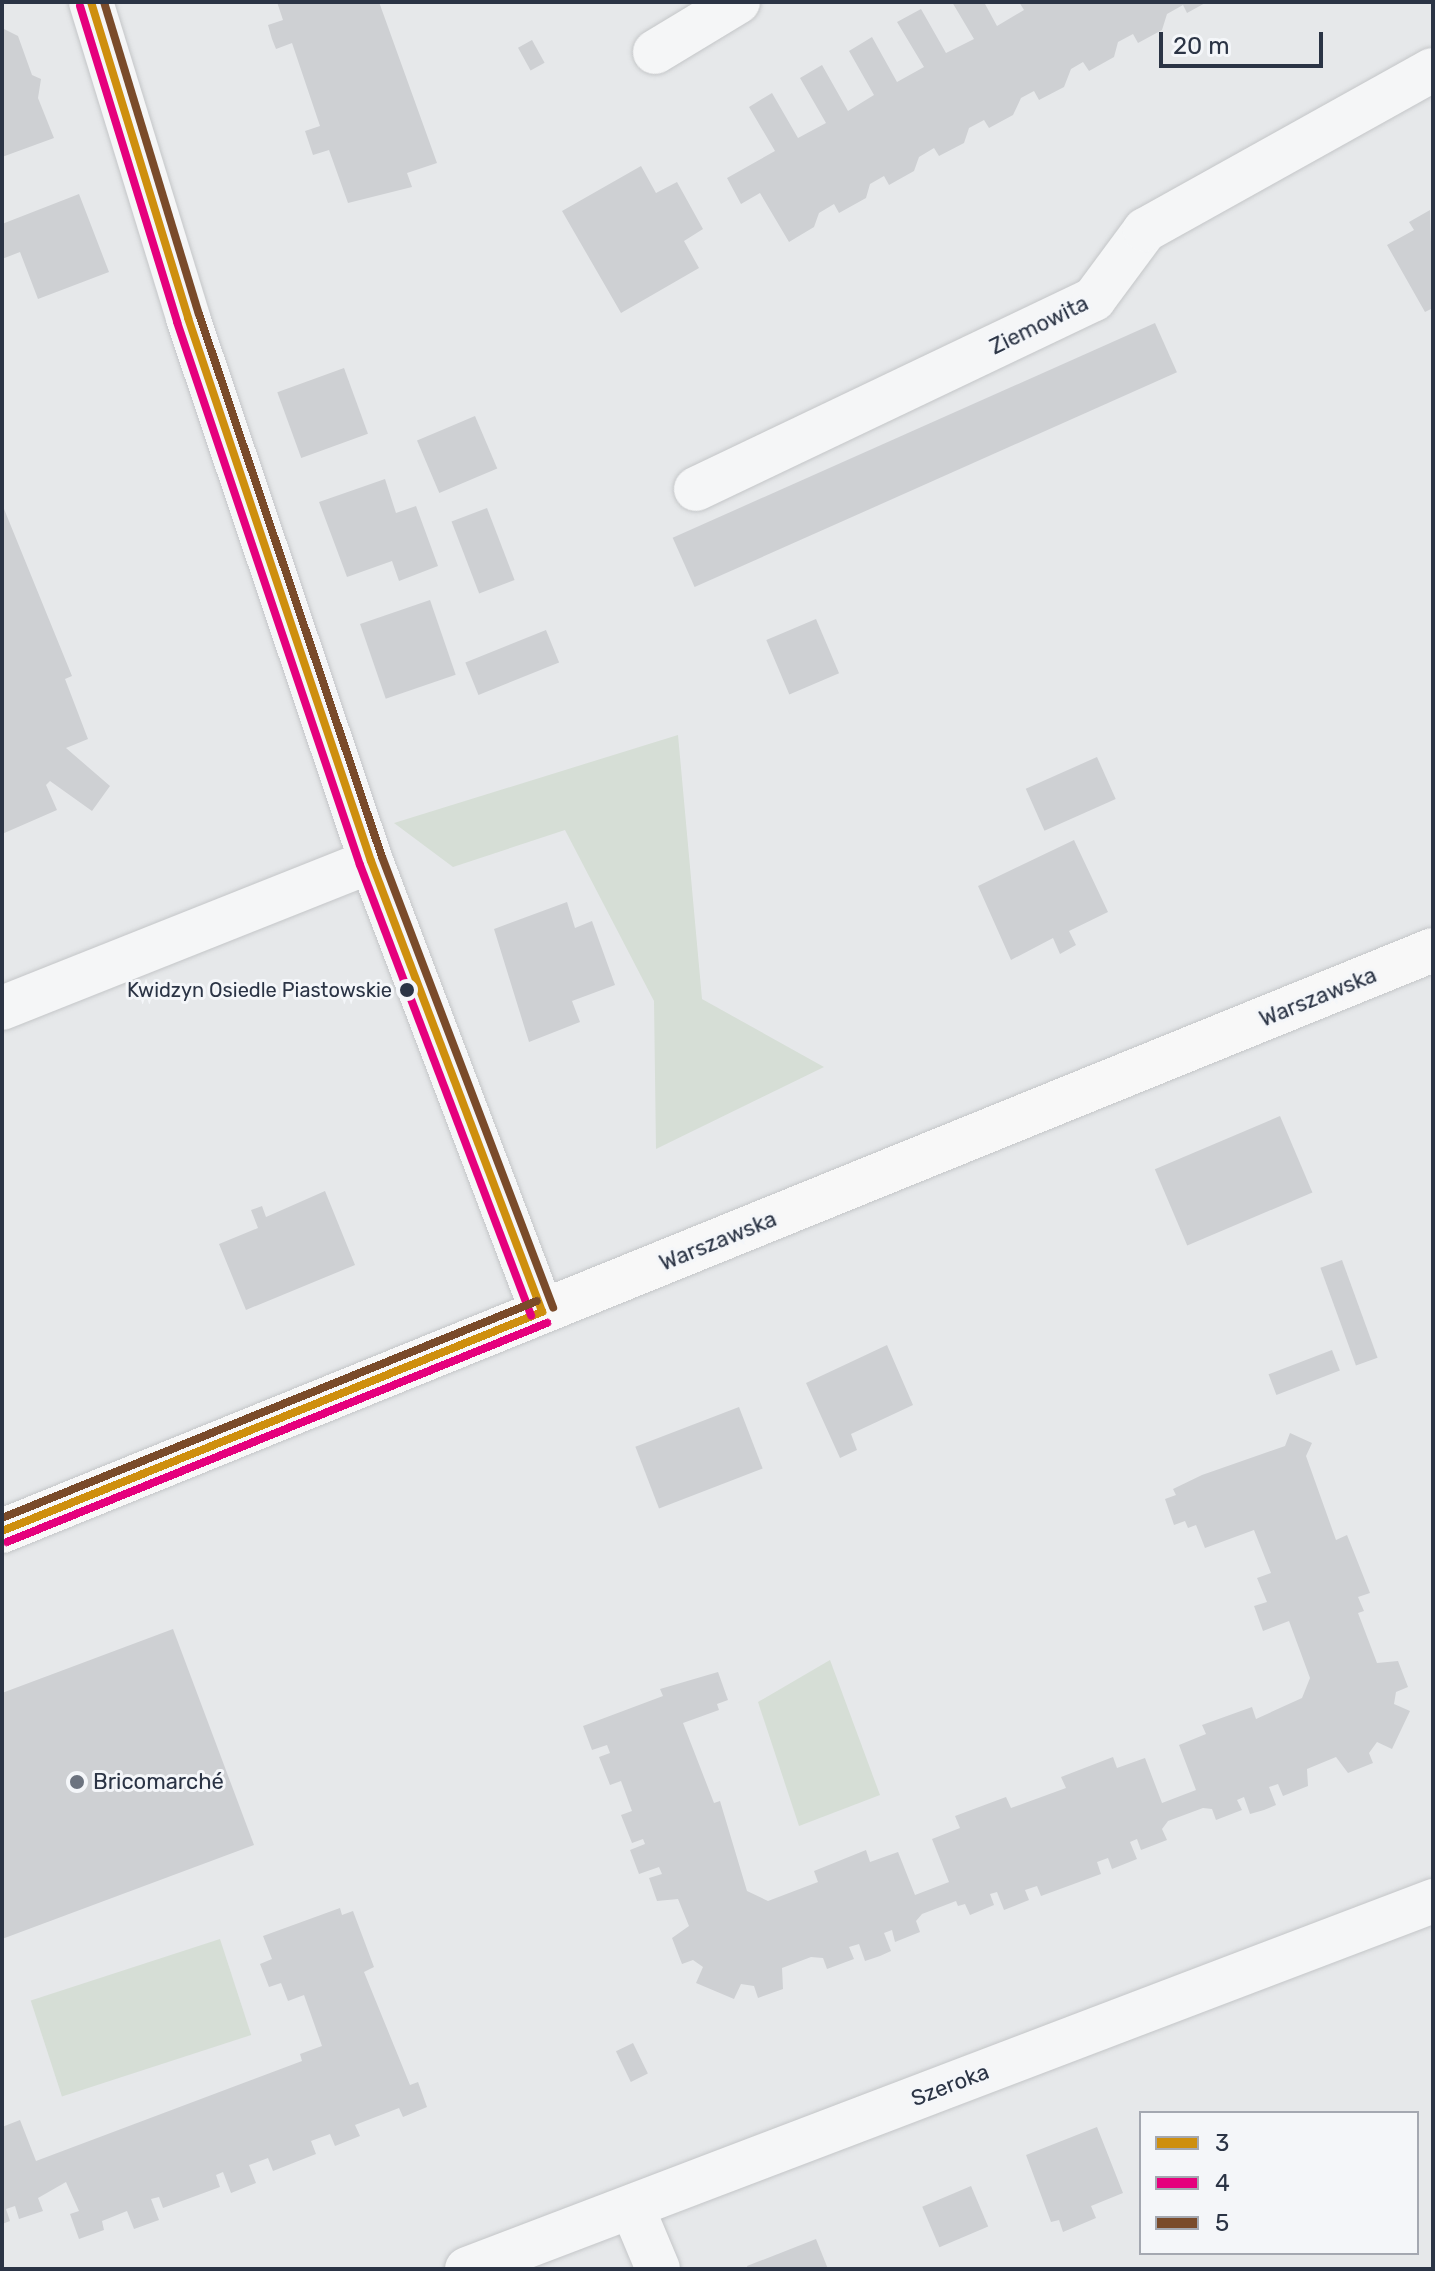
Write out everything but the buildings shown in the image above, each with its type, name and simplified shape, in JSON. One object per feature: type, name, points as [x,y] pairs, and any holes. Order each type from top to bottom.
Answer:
[{"type":"main road","name":"Warszawska","points":[[2,1531],[1433,950]]},
{"type":"street","points":[[91,2],[188,318],[371,861],[542,1312]]},
{"type":"street","points":[[655,52],[738,2]]},
{"type":"street","name":"Ziemowita","points":[[696,489],[1094,299],[1145,230],[1433,70]]},
{"type":"street","points":[[2,1008],[371,861]]},
{"type":"street","name":"Szeroka","points":[[467,2269],[1433,1901]]},
{"type":"street","points":[[632,2207],[658,2269]]},
{"type":"shaded area","points":[[678,735],[702,999],[824,1067],[656,1149],[654,1001],[565,830],[453,867],[394,823]]},
{"type":"shaded area","points":[[830,1660],[880,1795],[799,1826],[758,1702]]},
{"type":"shaded area","points":[[220,1939],[251,2035],[62,2097],[31,2000]]},
{"type":"transit line","name":"3","points":[[91,2],[188,318],[371,861],[542,1312]]},
{"type":"transit line","name":"5","points":[[104,2],[199,314],[382,857],[553,1308]]},
{"type":"transit line","name":"4","points":[[80,6],[177,322],[360,865],[531,1316]]},
{"type":"transit line","name":"5","points":[[2,1518],[537,1301]]},
{"type":"transit line","name":"3","points":[[2,1531],[542,1312]]},
{"type":"transit line","name":"4","points":[[7,1542],[547,1323]]},
{"type":"place","name":"Kwidzyn Osiedle Piastowskie","points":[[407,990]]},
{"type":"place","name":"Bricomarché","points":[[77,1782]]}]
